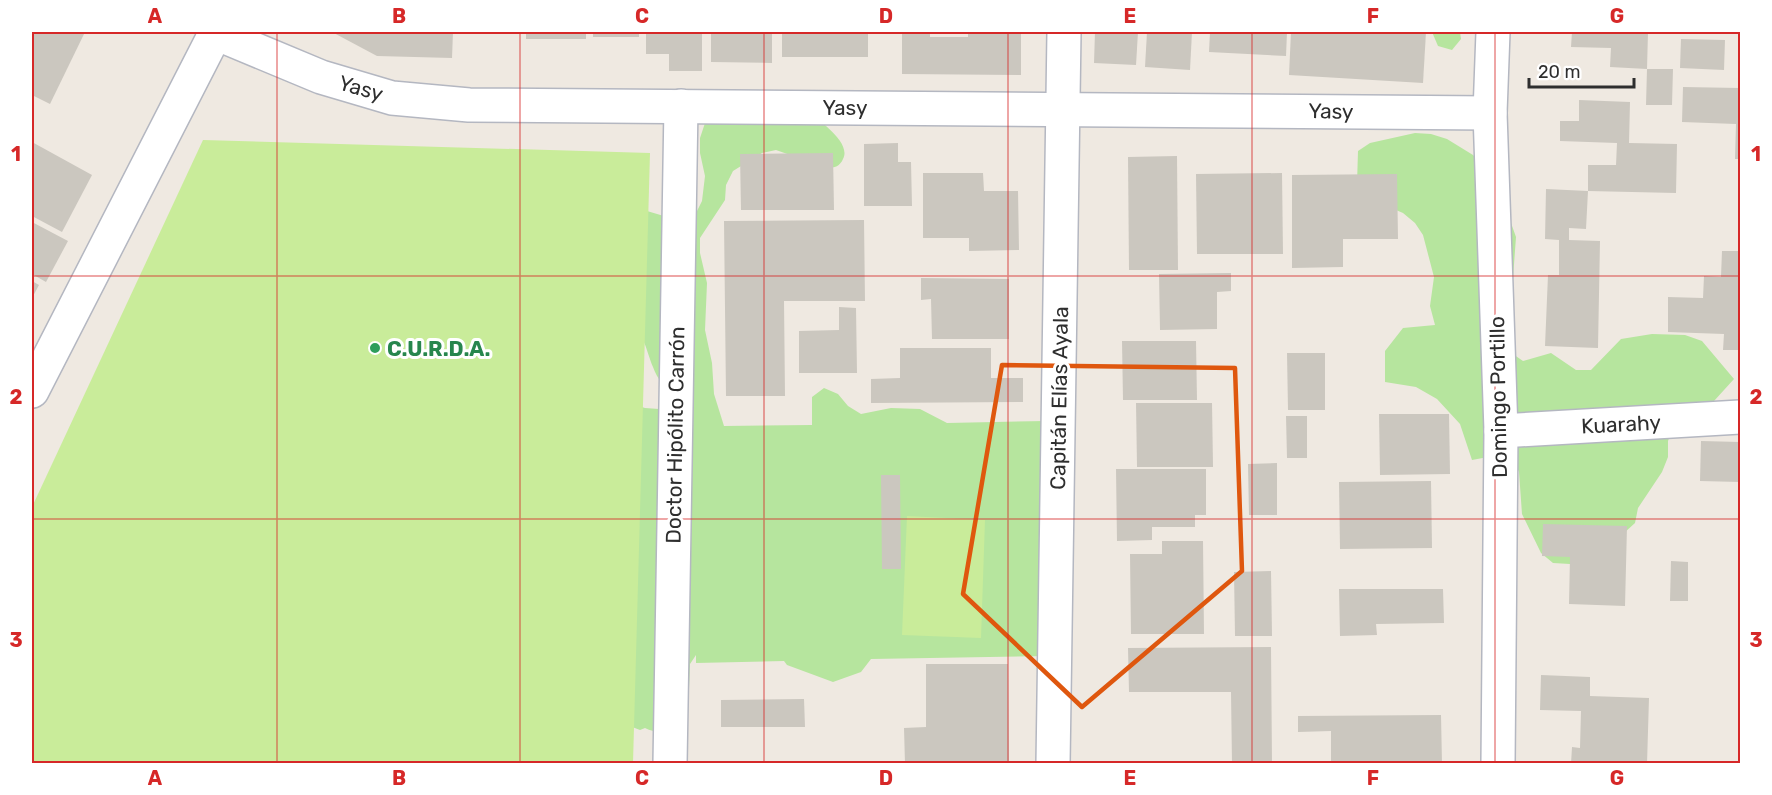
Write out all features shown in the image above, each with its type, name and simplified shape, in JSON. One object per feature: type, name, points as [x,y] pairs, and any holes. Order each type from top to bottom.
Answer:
[{"type":"street","name":"Yasy","points":[[215,32],[321,77],[392,98],[469,105],[1490,113]]},
{"type":"street","points":[[32,391],[215,32]]},
{"type":"street","name":"Capitán Elías Ayala","points":[[1053,764],[1064,32]]},
{"type":"street","name":"Domingo Portillo","points":[[1493,32],[1490,113],[1501,431],[1498,764]]},
{"type":"street","name":"Doctor Hipólito Carrón","points":[[670,764],[681,106]]},
{"type":"street","name":"Kuarahy","points":[[1501,431],[1740,417]]},
{"type":"highlighted area","points":[[1002,365],[1235,368],[1242,571],[1082,707],[963,594]]},
{"type":"green space","points":[[1432,32],[1460,32],[1461,39],[1452,50],[1438,46]]},
{"type":"green space","points":[[805,109],[825,125],[843,146],[843,159],[840,163],[835,167],[827,168],[776,150],[762,153],[733,171],[726,185],[725,200],[700,238],[700,253],[707,283],[705,330],[712,363],[714,394],[724,426],[812,425],[812,397],[824,388],[838,394],[848,406],[861,414],[891,408],[920,409],[947,423],[1046,421],[1052,656],[871,659],[861,672],[833,682],[787,665],[784,661],[696,663],[696,655],[690,664],[688,712],[682,725],[664,731],[645,728],[640,730],[627,725],[600,393],[645,408],[659,409],[671,401],[655,371],[644,342],[635,328],[647,211],[684,222],[696,213],[702,201],[705,176],[700,153],[700,138],[705,123]]},
{"type":"green space","points":[[1415,133],[1431,134],[1447,139],[1473,155],[1484,166],[1494,195],[1511,223],[1516,237],[1510,352],[1523,361],[1551,353],[1576,370],[1591,370],[1621,339],[1652,334],[1685,335],[1702,341],[1734,379],[1714,401],[1673,427],[1668,441],[1668,457],[1662,472],[1638,508],[1635,523],[1624,533],[1570,564],[1553,563],[1541,553],[1522,514],[1519,472],[1514,459],[1488,457],[1472,460],[1460,424],[1437,399],[1416,387],[1385,382],[1385,351],[1403,328],[1435,325],[1430,306],[1434,277],[1423,235],[1415,223],[1357,184],[1358,151],[1370,143]]},
{"type":"green space","name":"C.U.R.D.A.","points":[[203,140],[650,153],[633,763],[32,763],[32,507]]},
{"type":"green space","points":[[907,516],[985,520],[981,638],[902,635]]},
{"type":"building","points":[[32,32],[85,32],[50,104],[32,95]]},
{"type":"building","points":[[332,32],[453,32],[452,58],[377,56]]},
{"type":"building","points":[[526,32],[586,32],[586,39],[526,39]]},
{"type":"building","points":[[593,32],[639,32],[639,37],[593,37]]},
{"type":"building","points":[[646,32],[702,32],[702,71],[669,71],[669,54],[646,54]]},
{"type":"building","points":[[711,32],[772,32],[772,63],[711,62]]},
{"type":"building","points":[[782,32],[868,32],[868,57],[782,57]]},
{"type":"building","points":[[902,32],[930,32],[930,37],[968,37],[968,32],[1021,32],[1021,75],[902,74]]},
{"type":"building","points":[[1095,32],[1138,32],[1136,65],[1094,63]]},
{"type":"building","points":[[1147,32],[1192,32],[1190,70],[1145,67]]},
{"type":"building","points":[[1210,32],[1287,32],[1286,56],[1209,52]]},
{"type":"building","points":[[1291,32],[1426,32],[1423,83],[1289,75]]},
{"type":"building","points":[[1572,32],[1648,32],[1647,69],[1610,67],[1611,48],[1571,47]]},
{"type":"building","points":[[1681,39],[1725,40],[1724,70],[1680,68]]},
{"type":"building","points":[[1647,69],[1673,69],[1672,105],[1646,105]]},
{"type":"building","points":[[1683,87],[1740,88],[1740,159],[1735,159],[1736,124],[1682,122]]},
{"type":"building","points":[[1579,100],[1630,102],[1629,143],[1677,144],[1676,193],[1588,191],[1588,165],[1616,165],[1617,143],[1560,141],[1560,121],[1579,121]]},
{"type":"building","points":[[32,142],[92,175],[62,232],[32,216]]},
{"type":"building","points":[[898,143],[898,162],[911,162],[912,206],[864,206],[864,144]]},
{"type":"building","points":[[833,153],[834,210],[741,210],[740,154]]},
{"type":"building","points":[[1177,156],[1178,270],[1129,270],[1128,157]]},
{"type":"building","points":[[923,173],[983,173],[984,191],[1018,191],[1019,250],[969,251],[969,238],[923,238]]},
{"type":"building","points":[[1282,173],[1283,254],[1197,254],[1196,174]]},
{"type":"building","points":[[1397,174],[1398,239],[1343,239],[1343,267],[1292,268],[1292,175]]},
{"type":"building","points":[[1546,189],[1588,191],[1586,229],[1569,228],[1569,240],[1600,241],[1598,348],[1545,346],[1548,275],[1559,275],[1559,240],[1545,239]]},
{"type":"building","points":[[864,220],[865,301],[784,301],[785,396],[726,396],[724,221]]},
{"type":"building","points":[[32,222],[68,241],[46,282],[32,274]]},
{"type":"building","points":[[1722,251],[1740,251],[1740,350],[1723,350],[1724,334],[1668,332],[1668,297],[1703,298],[1704,276],[1721,277]]},
{"type":"building","points":[[1231,273],[1231,291],[1217,292],[1217,329],[1160,330],[1159,274]]},
{"type":"building","points":[[921,278],[1009,279],[1009,339],[932,339],[931,299],[921,300]]},
{"type":"building","points":[[32,281],[39,285],[32,298]]},
{"type":"building","points":[[839,307],[856,308],[857,373],[799,373],[799,331],[839,330]]},
{"type":"building","points":[[1122,341],[1196,341],[1197,400],[1123,400]]},
{"type":"building","points":[[900,348],[991,348],[991,378],[1023,378],[1023,402],[871,403],[871,379],[900,378]]},
{"type":"building","points":[[1287,353],[1325,353],[1325,410],[1288,410]]},
{"type":"building","points":[[1136,403],[1212,403],[1213,467],[1137,467]]},
{"type":"building","points":[[1379,414],[1449,414],[1450,474],[1380,475]]},
{"type":"building","points":[[1286,416],[1307,416],[1307,458],[1287,458]]},
{"type":"building","points":[[1701,441],[1740,442],[1740,482],[1700,481]]},
{"type":"building","points":[[1277,463],[1277,515],[1249,515],[1248,464]]},
{"type":"building","points":[[1116,469],[1206,469],[1206,515],[1195,515],[1195,527],[1152,527],[1152,540],[1117,541]]},
{"type":"building","points":[[881,475],[900,475],[901,569],[882,569]]},
{"type":"building","points":[[1431,481],[1432,548],[1340,549],[1339,482]]},
{"type":"building","points":[[1543,524],[1627,526],[1625,606],[1569,604],[1570,557],[1542,556]]},
{"type":"building","points":[[1162,541],[1203,541],[1204,634],[1131,634],[1130,554],[1162,554]]},
{"type":"building","points":[[1671,561],[1688,562],[1688,601],[1670,601]]},
{"type":"building","points":[[1271,571],[1272,636],[1235,636],[1234,572]]},
{"type":"building","points":[[1339,589],[1443,589],[1444,623],[1376,624],[1377,635],[1340,636]]},
{"type":"building","points":[[1271,647],[1272,764],[1232,764],[1231,692],[1129,692],[1128,648]]},
{"type":"building","points":[[926,664],[1008,664],[1009,764],[905,764],[904,728],[926,727]]},
{"type":"building","points":[[1541,675],[1590,677],[1590,696],[1649,698],[1647,764],[1571,764],[1572,747],[1580,748],[1581,711],[1540,710]]},
{"type":"building","points":[[804,699],[805,727],[721,727],[721,700]]},
{"type":"building","points":[[1441,715],[1442,764],[1331,764],[1331,731],[1298,732],[1298,716]]},
{"type":"place","name":"C.U.R.D.A.","points":[[375,348]]}]
